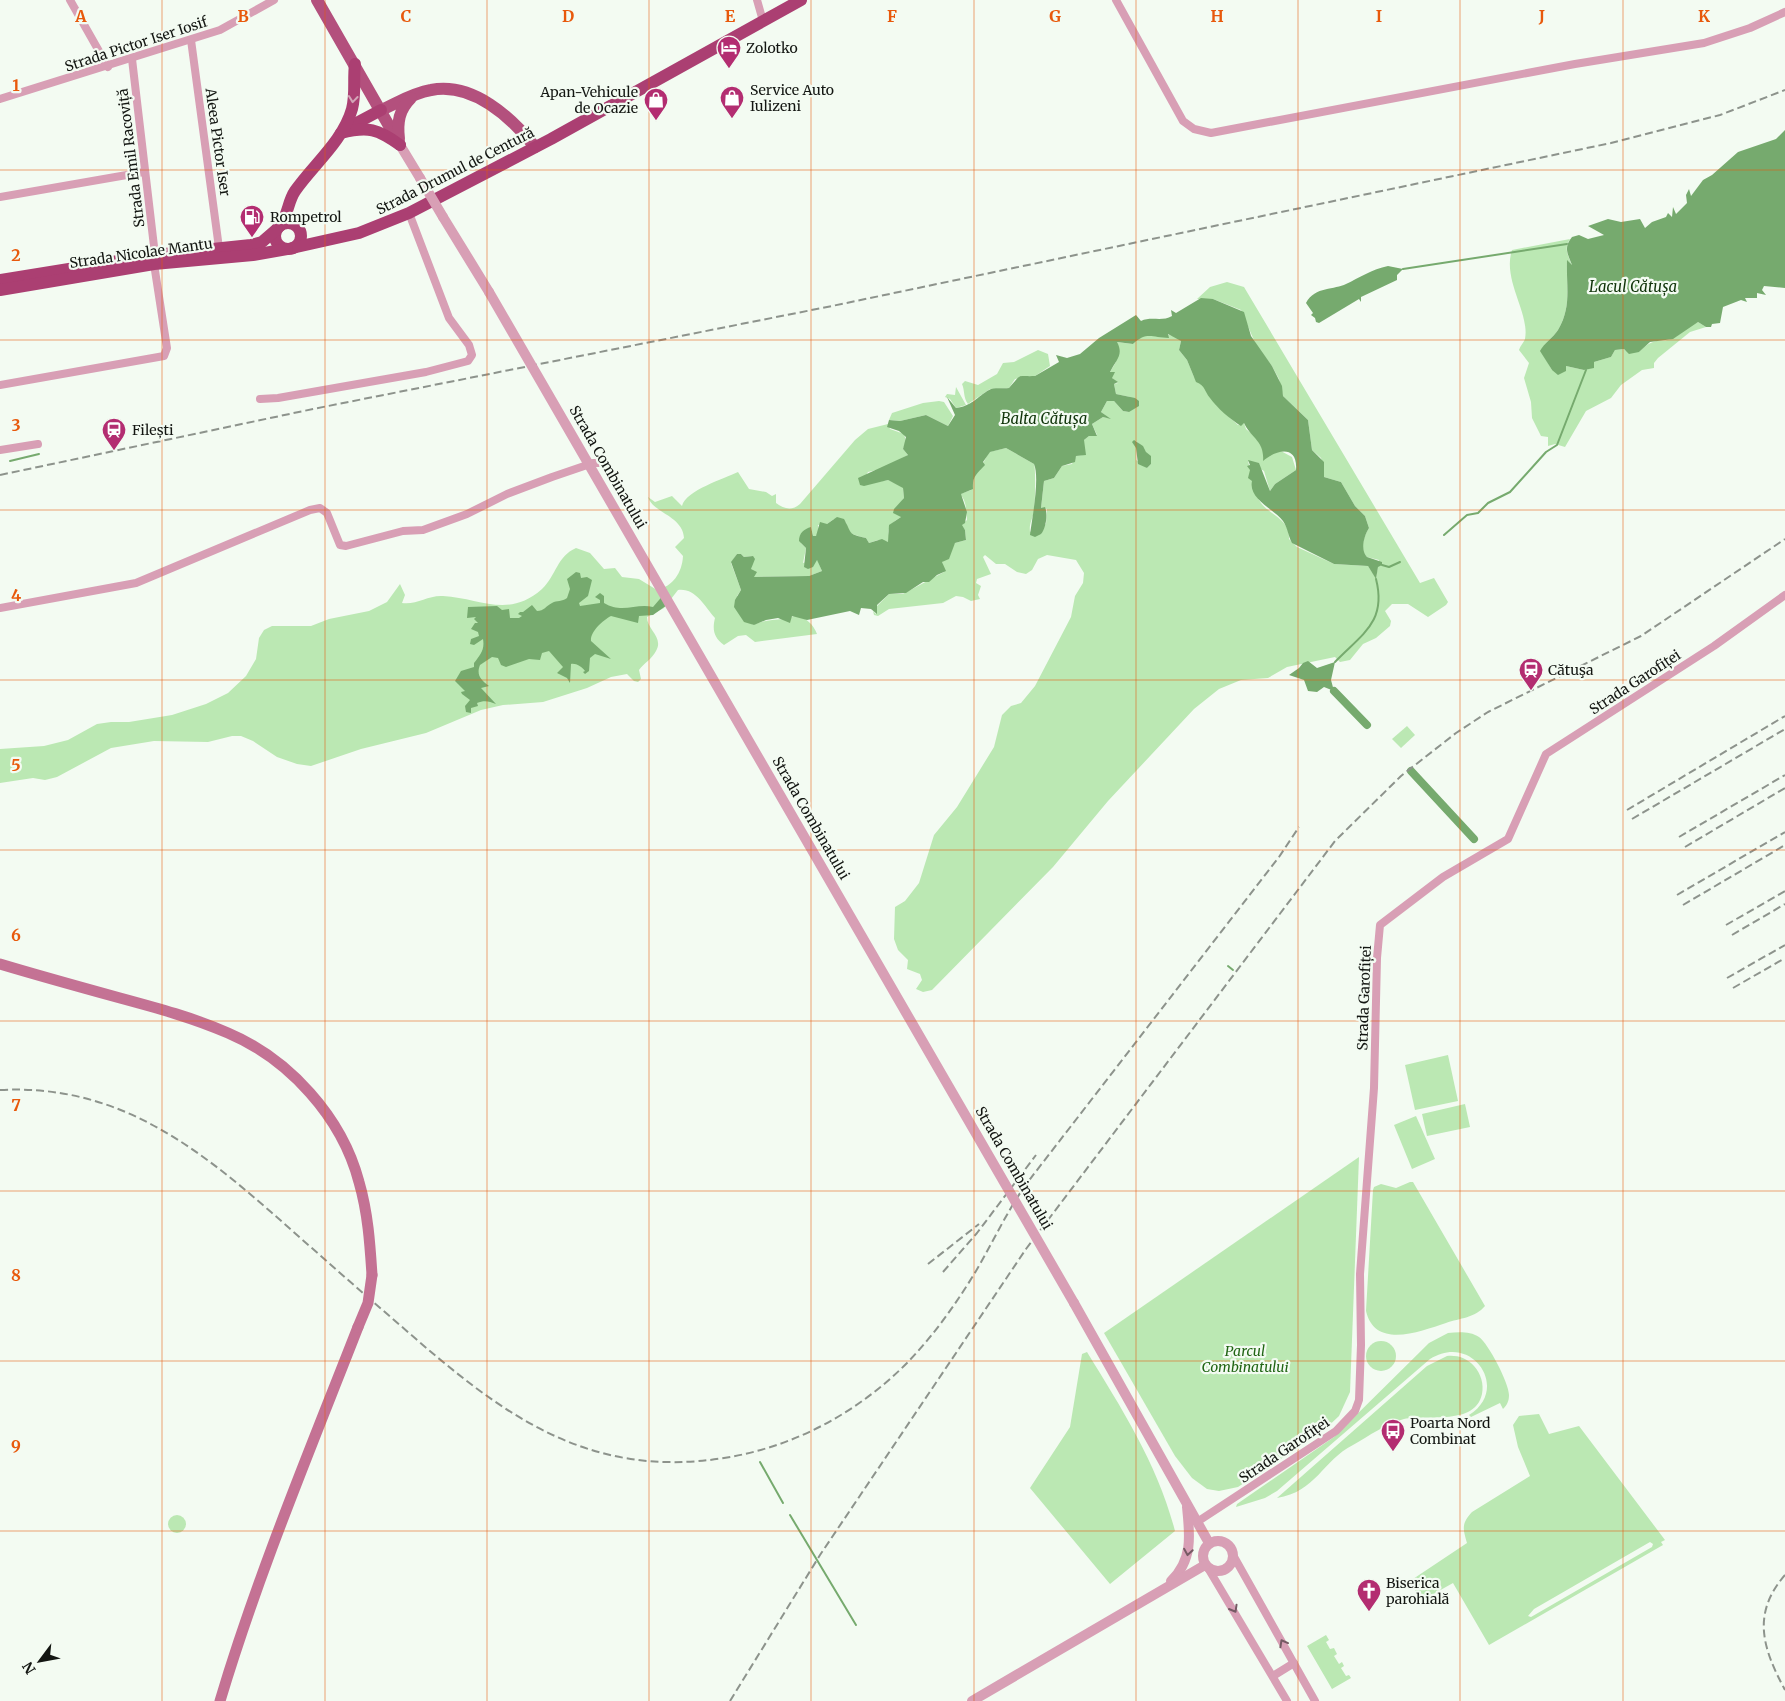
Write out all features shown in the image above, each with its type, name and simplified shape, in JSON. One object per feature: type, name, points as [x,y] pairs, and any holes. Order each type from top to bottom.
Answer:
[{"type":"highway","name":"Strada Drumul de Centură","points":[[290,248],[374,228],[409,213],[535,147],[801,0]]},
{"type":"highway","points":[[0,280],[262,242],[286,218],[292,195],[341,133],[352,108],[355,64]]},
{"type":"highway","points":[[341,133],[381,110]]},
{"type":"highway","points":[[341,133],[369,129],[382,132],[400,145]]},
{"type":"highway","points":[[279,227],[276,242],[290,248],[299,242],[295,206],[299,186]]},
{"type":"highway","points":[[279,227],[288,223],[297,228]]},
{"type":"highway","name":"Strada Drumul de Centură","points":[[297,228],[307,236],[328,240]]},
{"type":"highway","name":"Strada Nicolae Mantu","points":[[0,290],[154,259],[253,255],[290,248]]},
{"type":"main road","name":"Strada Combinatului","points":[[317,0],[400,145]]},
{"type":"main road","points":[[381,110],[413,96],[441,88],[464,92],[509,118],[535,147]]},
{"type":"main road","points":[[400,145],[399,116],[405,104],[413,96]]},
{"type":"main road","points":[[0,964],[175,1013],[229,1033],[278,1063],[307,1090],[340,1134],[359,1180],[369,1227],[372,1276],[368,1303],[278,1533],[232,1659],[220,1701]]},
{"type":"street","points":[[70,0],[108,66]]},
{"type":"street","name":"Strada Pictor Iser Iosif","points":[[0,99],[191,40],[231,25],[274,0]]},
{"type":"street","points":[[757,0],[763,21]]},
{"type":"street","points":[[1116,0],[1183,121],[1194,129],[1211,133],[1575,64],[1704,43],[1750,28],[1785,12]]},
{"type":"street","name":"Aleea Pictor Iser","points":[[191,40],[219,248]]},
{"type":"street","name":"Strada Emil Racoviță","points":[[0,385],[164,356],[166,348],[154,259],[132,59]]},
{"type":"street","name":"Strada Combinatului","points":[[400,145],[489,292],[1074,1303],[1209,1544]]},
{"type":"street","points":[[0,197],[144,172]]},
{"type":"street","points":[[260,399],[278,398],[418,373],[468,361],[472,355],[469,345],[449,318],[409,213]]},
{"type":"street","points":[[0,450],[38,444]]},
{"type":"street","points":[[0,608],[136,582],[310,510],[320,508],[327,513],[340,545],[346,546],[403,532],[423,530],[466,514],[507,494],[552,477],[594,463],[604,463]]},
{"type":"street","name":"Strada Garofiței","points":[[1197,1522],[1326,1438],[1346,1422],[1357,1405],[1361,1370],[1360,1274],[1374,1088],[1377,958],[1380,925],[1443,877],[1508,839],[1546,754],[1714,646],[1785,595]]},
{"type":"street","points":[[1156,1594],[1176,1577],[1186,1561],[1189,1544],[1187,1503]]},
{"type":"street","points":[[1287,1701],[1206,1566],[1203,1551],[1209,1544],[1218,1541],[1227,1543],[1315,1701]]},
{"type":"street","points":[[1206,1566],[1216,1572],[1226,1570],[1232,1563],[1233,1555]]},
{"type":"street","points":[[972,1701],[1206,1566]]},
{"type":"street","points":[[1273,1676],[1294,1663]]},
{"type":"green space","points":[[1570,239],[1567,250],[1572,266],[1567,261],[1567,304],[1565,313],[1558,330],[1541,351],[1552,370],[1566,366],[1584,370],[1594,367],[1594,362],[1611,357],[1615,350],[1624,349],[1626,351],[1639,352],[1650,343],[1675,337],[1694,323],[1698,322],[1706,327],[1690,332],[1658,358],[1654,363],[1654,368],[1642,370],[1621,385],[1611,398],[1586,411],[1565,447],[1555,444],[1548,446],[1548,437],[1541,436],[1532,418],[1531,402],[1524,378],[1529,363],[1519,350],[1525,339],[1524,318],[1513,284],[1510,261],[1512,250]]},
{"type":"green space","points":[[1227,282],[1244,287],[1420,583],[1434,578],[1448,602],[1428,617],[1408,604],[1392,604],[1385,611],[1391,621],[1390,626],[1376,638],[1363,644],[1350,660],[1340,662],[1335,657],[1287,667],[1268,678],[1241,680],[1219,689],[1194,709],[1108,801],[1053,867],[932,990],[923,992],[916,989],[922,980],[920,974],[907,969],[908,960],[898,950],[894,939],[895,907],[905,901],[919,883],[934,835],[957,807],[994,747],[1002,715],[1011,706],[1021,703],[1035,686],[1071,617],[1075,596],[1083,583],[1084,573],[1076,560],[1047,555],[1038,559],[1032,570],[1026,574],[1017,572],[1005,564],[996,564],[985,555],[983,557],[991,574],[977,579],[976,583],[981,586],[978,595],[980,599],[971,601],[956,596],[943,603],[889,609],[878,616],[874,615],[873,611],[876,614],[877,606],[889,594],[903,594],[944,572],[942,562],[955,543],[966,540],[965,530],[961,525],[967,520],[966,509],[960,494],[971,490],[975,474],[979,471],[989,452],[1006,448],[1034,464],[1034,512],[1030,524],[1030,532],[1046,524],[1047,509],[1041,508],[1044,481],[1054,478],[1062,466],[1072,464],[1076,456],[1083,455],[1084,440],[1089,436],[1097,435],[1092,424],[1103,417],[1109,418],[1101,412],[1107,401],[1114,401],[1123,411],[1129,412],[1130,397],[1116,394],[1114,384],[1118,383],[1112,378],[1110,372],[1116,362],[1116,342],[1133,344],[1140,336],[1162,334],[1172,336],[1181,341],[1179,350],[1187,360],[1194,377],[1206,388],[1217,406],[1238,425],[1244,423],[1246,429],[1259,440],[1264,454],[1279,450],[1292,457],[1296,470],[1275,484],[1270,491],[1264,471],[1248,461],[1258,498],[1265,507],[1283,522],[1289,539],[1297,547],[1334,564],[1368,566],[1376,578],[1379,560],[1367,557],[1363,551],[1364,539],[1369,528],[1365,516],[1355,506],[1341,482],[1324,477],[1324,467],[1321,458],[1312,450],[1308,420],[1283,396],[1279,379],[1256,345],[1241,310],[1213,299],[1197,299],[1210,287]],"holes":[[[1136,441],[1150,460],[1151,464],[1147,468],[1136,460]]]},
{"type":"green space","points":[[1038,350],[1048,354],[1050,366],[1035,376],[1015,379],[1009,388],[990,389],[968,404],[962,384],[965,381],[978,385],[997,374],[1003,363],[1014,362]]},
{"type":"green space","points":[[956,387],[966,405],[956,408],[950,399],[945,397],[947,394],[955,395]]},
{"type":"green space","points":[[944,402],[953,416],[948,426],[926,415],[900,421],[889,420],[892,413],[923,403]]},
{"type":"green space","points":[[888,424],[890,429],[904,434],[906,441],[903,449],[908,455],[881,469],[868,472],[860,485],[888,480],[903,487],[904,498],[898,506],[901,517],[890,526],[890,539],[888,542],[878,540],[869,543],[866,538],[850,532],[846,522],[834,519],[827,524],[818,525],[819,532],[816,536],[813,536],[811,527],[801,543],[806,548],[803,563],[817,559],[822,571],[809,576],[754,577],[751,569],[753,556],[744,557],[741,554],[737,554],[731,563],[741,590],[737,596],[753,625],[768,620],[799,616],[814,627],[817,634],[755,642],[746,635],[738,636],[724,645],[718,640],[715,633],[715,618],[703,603],[690,592],[678,590],[664,608],[647,617],[657,638],[658,646],[656,651],[639,670],[641,679],[638,682],[634,681],[627,674],[611,677],[587,688],[543,702],[503,705],[481,710],[426,733],[361,749],[311,766],[297,764],[277,757],[253,741],[241,736],[232,736],[208,742],[154,741],[111,748],[57,777],[45,780],[33,778],[0,783],[0,749],[44,746],[68,740],[97,724],[129,722],[172,715],[206,704],[228,693],[246,676],[256,659],[259,638],[264,630],[272,626],[311,626],[329,619],[369,611],[387,602],[400,584],[405,595],[402,603],[413,603],[432,597],[443,596],[494,604],[517,603],[530,598],[542,589],[565,556],[576,548],[590,553],[604,569],[615,568],[622,577],[639,579],[657,590],[663,588],[672,582],[679,573],[683,556],[675,547],[684,538],[679,525],[656,507],[648,497],[655,502],[672,496],[682,506],[690,495],[698,490],[738,472],[749,489],[766,492],[772,496],[776,494],[776,503],[785,508],[794,508],[800,504],[855,440],[868,429]]},
{"type":"green space","points":[[1407,726],[1415,735],[1401,748],[1392,739]]},
{"type":"green space","points":[[1448,1055],[1458,1101],[1415,1110],[1405,1065]]},
{"type":"green space","points":[[1465,1104],[1470,1127],[1427,1136],[1422,1114]]},
{"type":"green space","points":[[1416,1116],[1435,1159],[1412,1169],[1394,1125]]},
{"type":"green space","name":"Parcul Combinatului","points":[[1359,1157],[1350,1392],[1339,1416],[1323,1431],[1238,1487],[1219,1491],[1207,1489],[1192,1478],[1175,1456],[1104,1333]]},
{"type":"green space","points":[[1413,1182],[1485,1306],[1472,1315],[1424,1330],[1400,1335],[1389,1334],[1379,1330],[1371,1323],[1366,1311],[1373,1190],[1374,1187],[1381,1184],[1396,1188]]},
{"type":"green space","points":[[1448,1333],[1468,1333],[1479,1337],[1483,1341],[1502,1373],[1508,1389],[1508,1401],[1503,1409],[1500,1403],[1471,1417],[1469,1415],[1481,1404],[1487,1391],[1486,1379],[1481,1367],[1472,1358],[1460,1353],[1445,1353],[1430,1359],[1277,1491],[1265,1498],[1236,1507],[1237,1504],[1334,1437],[1429,1343]]},
{"type":"green space","points":[[1381,1341],[1387,1342],[1395,1350],[1395,1362],[1387,1370],[1381,1371],[1375,1370],[1367,1362],[1366,1356],[1367,1350],[1375,1342]]},
{"type":"green space","points":[[1087,1352],[1126,1416],[1149,1460],[1168,1507],[1175,1531],[1110,1584],[1030,1488],[1070,1427],[1082,1354]]},
{"type":"green space","points":[[1447,1356],[1465,1359],[1474,1366],[1480,1376],[1483,1387],[1482,1394],[1478,1404],[1470,1411],[1449,1417],[1404,1419],[1391,1423],[1343,1451],[1310,1483],[1301,1489],[1290,1495],[1277,1498],[1427,1366]]},
{"type":"green space","points":[[1539,1414],[1549,1434],[1579,1426],[1665,1540],[1661,1542],[1663,1545],[1489,1645],[1453,1583],[1421,1601],[1410,1581],[1467,1543],[1464,1527],[1466,1520],[1472,1512],[1530,1476],[1518,1447],[1513,1425],[1519,1416]],"holes":[[[1650,1542],[1653,1544],[1652,1547],[1531,1617],[1528,1616],[1534,1609]]]},
{"type":"green space","points":[[177,1515],[183,1518],[186,1524],[183,1530],[177,1533],[171,1530],[168,1524],[171,1518]]},
{"type":"green space","points":[[1326,1635],[1329,1640],[1326,1642],[1330,1649],[1334,1648],[1337,1654],[1334,1656],[1339,1664],[1342,1662],[1344,1666],[1341,1668],[1346,1676],[1349,1675],[1351,1678],[1332,1689],[1307,1646]]},
{"type":"water","name":"Lacul Cătușa","points":[[1785,130],[1785,288],[1764,286],[1762,290],[1766,295],[1757,293],[1757,298],[1745,298],[1747,302],[1741,300],[1723,307],[1720,323],[1712,324],[1711,327],[1706,327],[1698,322],[1673,339],[1650,342],[1639,352],[1629,354],[1624,349],[1615,350],[1611,357],[1594,362],[1594,368],[1584,370],[1566,366],[1566,371],[1558,375],[1552,370],[1540,351],[1558,330],[1565,313],[1567,304],[1567,260],[1572,265],[1567,248],[1572,237],[1579,235],[1588,239],[1604,235],[1588,226],[1608,219],[1621,222],[1640,219],[1645,228],[1652,222],[1666,217],[1668,213],[1672,217],[1673,207],[1676,214],[1687,203],[1686,195],[1689,189],[1691,196],[1703,180],[1712,175],[1738,152],[1776,139]]},
{"type":"water","points":[[1388,266],[1403,269],[1397,275],[1397,280],[1361,297],[1361,302],[1359,299],[1319,323],[1311,315],[1313,313],[1306,303],[1315,294],[1325,289],[1341,286],[1371,271]]},
{"type":"water","name":"Balta Cătușa","points":[[1201,298],[1213,299],[1244,312],[1251,336],[1272,366],[1282,386],[1283,396],[1308,420],[1312,450],[1324,462],[1324,477],[1341,482],[1355,506],[1365,516],[1369,528],[1364,543],[1365,554],[1367,557],[1382,562],[1382,565],[1378,567],[1376,579],[1368,566],[1334,564],[1292,543],[1283,521],[1254,493],[1252,481],[1248,478],[1250,470],[1247,466],[1250,465],[1248,460],[1259,463],[1270,491],[1275,484],[1296,470],[1294,456],[1290,453],[1280,452],[1263,461],[1262,449],[1244,423],[1241,426],[1213,402],[1203,387],[1196,382],[1187,360],[1179,350],[1181,341],[1168,334],[1169,338],[1146,336],[1133,344],[1117,342],[1120,350],[1117,361],[1110,372],[1115,372],[1112,378],[1118,382],[1114,384],[1116,394],[1135,398],[1139,401],[1139,406],[1129,412],[1123,411],[1114,401],[1107,401],[1101,412],[1111,419],[1103,417],[1092,424],[1097,436],[1089,436],[1084,440],[1086,455],[1076,456],[1075,462],[1062,466],[1054,478],[1044,481],[1041,508],[1045,507],[1046,517],[1041,534],[1035,537],[1030,535],[1036,488],[1034,464],[1006,448],[990,452],[983,462],[985,465],[974,478],[973,489],[961,494],[967,512],[965,523],[962,525],[965,530],[966,540],[955,543],[949,559],[942,562],[946,571],[906,593],[889,594],[877,605],[877,614],[871,609],[861,608],[859,615],[850,611],[807,620],[792,616],[790,623],[778,618],[754,625],[744,622],[734,607],[735,600],[741,590],[731,562],[737,554],[741,554],[744,557],[753,556],[755,559],[751,569],[757,572],[754,577],[809,576],[822,571],[817,560],[813,567],[808,569],[804,567],[806,548],[799,541],[800,536],[804,530],[811,527],[813,536],[816,536],[820,522],[827,524],[837,517],[844,519],[853,534],[866,538],[869,543],[882,539],[888,542],[889,525],[901,517],[893,513],[894,509],[904,498],[903,488],[888,480],[864,486],[860,485],[858,478],[908,455],[903,449],[906,437],[899,431],[887,427],[889,420],[900,421],[926,415],[948,426],[955,415],[947,397],[956,408],[966,405],[991,389],[1009,388],[1020,376],[1035,376],[1059,362],[1056,355],[1067,358],[1080,354],[1099,338],[1136,315],[1141,321],[1168,318],[1172,316],[1171,310],[1176,313]]},
{"type":"water","points":[[1134,440],[1143,446],[1151,456],[1151,464],[1147,468],[1138,464],[1136,448],[1132,442]]},
{"type":"water","points":[[576,572],[580,573],[581,578],[587,577],[592,580],[588,596],[579,603],[580,606],[600,603],[600,600],[595,597],[600,593],[604,596],[604,603],[617,608],[653,607],[665,593],[667,605],[653,615],[639,616],[638,623],[611,616],[604,620],[595,630],[591,641],[611,659],[595,654],[590,658],[589,671],[585,674],[581,667],[571,664],[570,683],[567,678],[557,673],[563,667],[549,651],[542,653],[540,660],[529,659],[506,667],[501,665],[498,658],[492,657],[480,665],[479,674],[489,686],[481,688],[496,704],[486,701],[480,702],[477,703],[478,706],[471,708],[471,713],[466,712],[465,706],[470,700],[462,694],[461,692],[465,691],[455,681],[461,671],[474,667],[474,663],[483,649],[483,639],[474,645],[470,644],[471,639],[479,636],[478,632],[471,629],[475,623],[478,623],[474,619],[476,617],[467,618],[468,607],[497,606],[502,610],[509,609],[510,618],[519,618],[522,616],[518,614],[520,612],[523,612],[532,605],[539,611],[554,602],[567,598],[570,589],[567,579]]},
{"type":"water","points":[[1308,661],[1317,668],[1335,662],[1331,680],[1334,691],[1324,687],[1317,692],[1308,691],[1304,680],[1289,675]]},
{"type":"waterway","points":[[1403,269],[1567,244]]},
{"type":"waterway","points":[[1444,535],[1467,515],[1478,513],[1488,503],[1510,492],[1546,452],[1557,445],[1586,370]]},
{"type":"waterway","points":[[10,461],[39,454]]},
{"type":"waterway","points":[[1382,565],[1389,567],[1400,562]]},
{"type":"waterway","points":[[1335,662],[1363,635],[1375,617],[1379,594],[1376,579]]},
{"type":"waterway","points":[[1334,691],[1367,725]]},
{"type":"waterway","points":[[1411,771],[1474,839]]},
{"type":"waterway","points":[[1228,966],[1233,970]]},
{"type":"waterway","points":[[760,1462],[783,1503]]},
{"type":"waterway","points":[[790,1515],[856,1625]]},
{"type":"railway","points":[[0,475],[313,409],[832,306],[1611,143],[1720,115],[1785,90]]},
{"type":"railway","points":[[730,1701],[820,1555],[1026,1249],[1335,841],[1401,776],[1456,733],[1488,712],[1641,636],[1785,539]]},
{"type":"railway","points":[[1627,810],[1785,716]]},
{"type":"railway","points":[[1632,819],[1785,729]]},
{"type":"railway","points":[[1679,837],[1785,775]]},
{"type":"railway","points":[[1685,847],[1785,788]]},
{"type":"railway","points":[[0,1090],[41,1091],[79,1097],[114,1108],[148,1123],[180,1141],[241,1186],[368,1298],[473,1386],[509,1411],[547,1432],[586,1448],[629,1459],[674,1462],[724,1458],[750,1453],[775,1446],[799,1436],[846,1412],[888,1381],[917,1352],[961,1295],[1027,1183],[1279,857],[1299,827]]},
{"type":"railway","points":[[1677,895],[1785,832]]},
{"type":"railway","points":[[1683,905],[1785,845]]},
{"type":"railway","points":[[1726,925],[1785,891]]},
{"type":"railway","points":[[1732,935],[1785,904]]},
{"type":"railway","points":[[1727,978],[1785,945]]},
{"type":"railway","points":[[1733,988],[1785,958]]},
{"type":"railway","points":[[943,1272],[977,1233],[1036,1155]]},
{"type":"railway","points":[[928,1264],[979,1224]]},
{"type":"railway","points":[[1785,1575],[1774,1589],[1764,1618],[1766,1646],[1785,1690]]},
{"type":"place","name":"Zolotko","points":[[729,69]]},
{"type":"place","name":"Service Auto Iulizeni","points":[[732,119]]},
{"type":"place","name":"Apan-Vehicule de Ocazie","points":[[656,121]]},
{"type":"place","name":"Rompetrol","points":[[252,238]]},
{"type":"place","name":"Filești","points":[[114,451]]},
{"type":"place","name":"Cătuşa","points":[[1531,691]]},
{"type":"place","name":"Poarta Nord Combinat","points":[[1393,1452]]},
{"type":"place","name":"Biserica parohială","points":[[1369,1612]]}]
